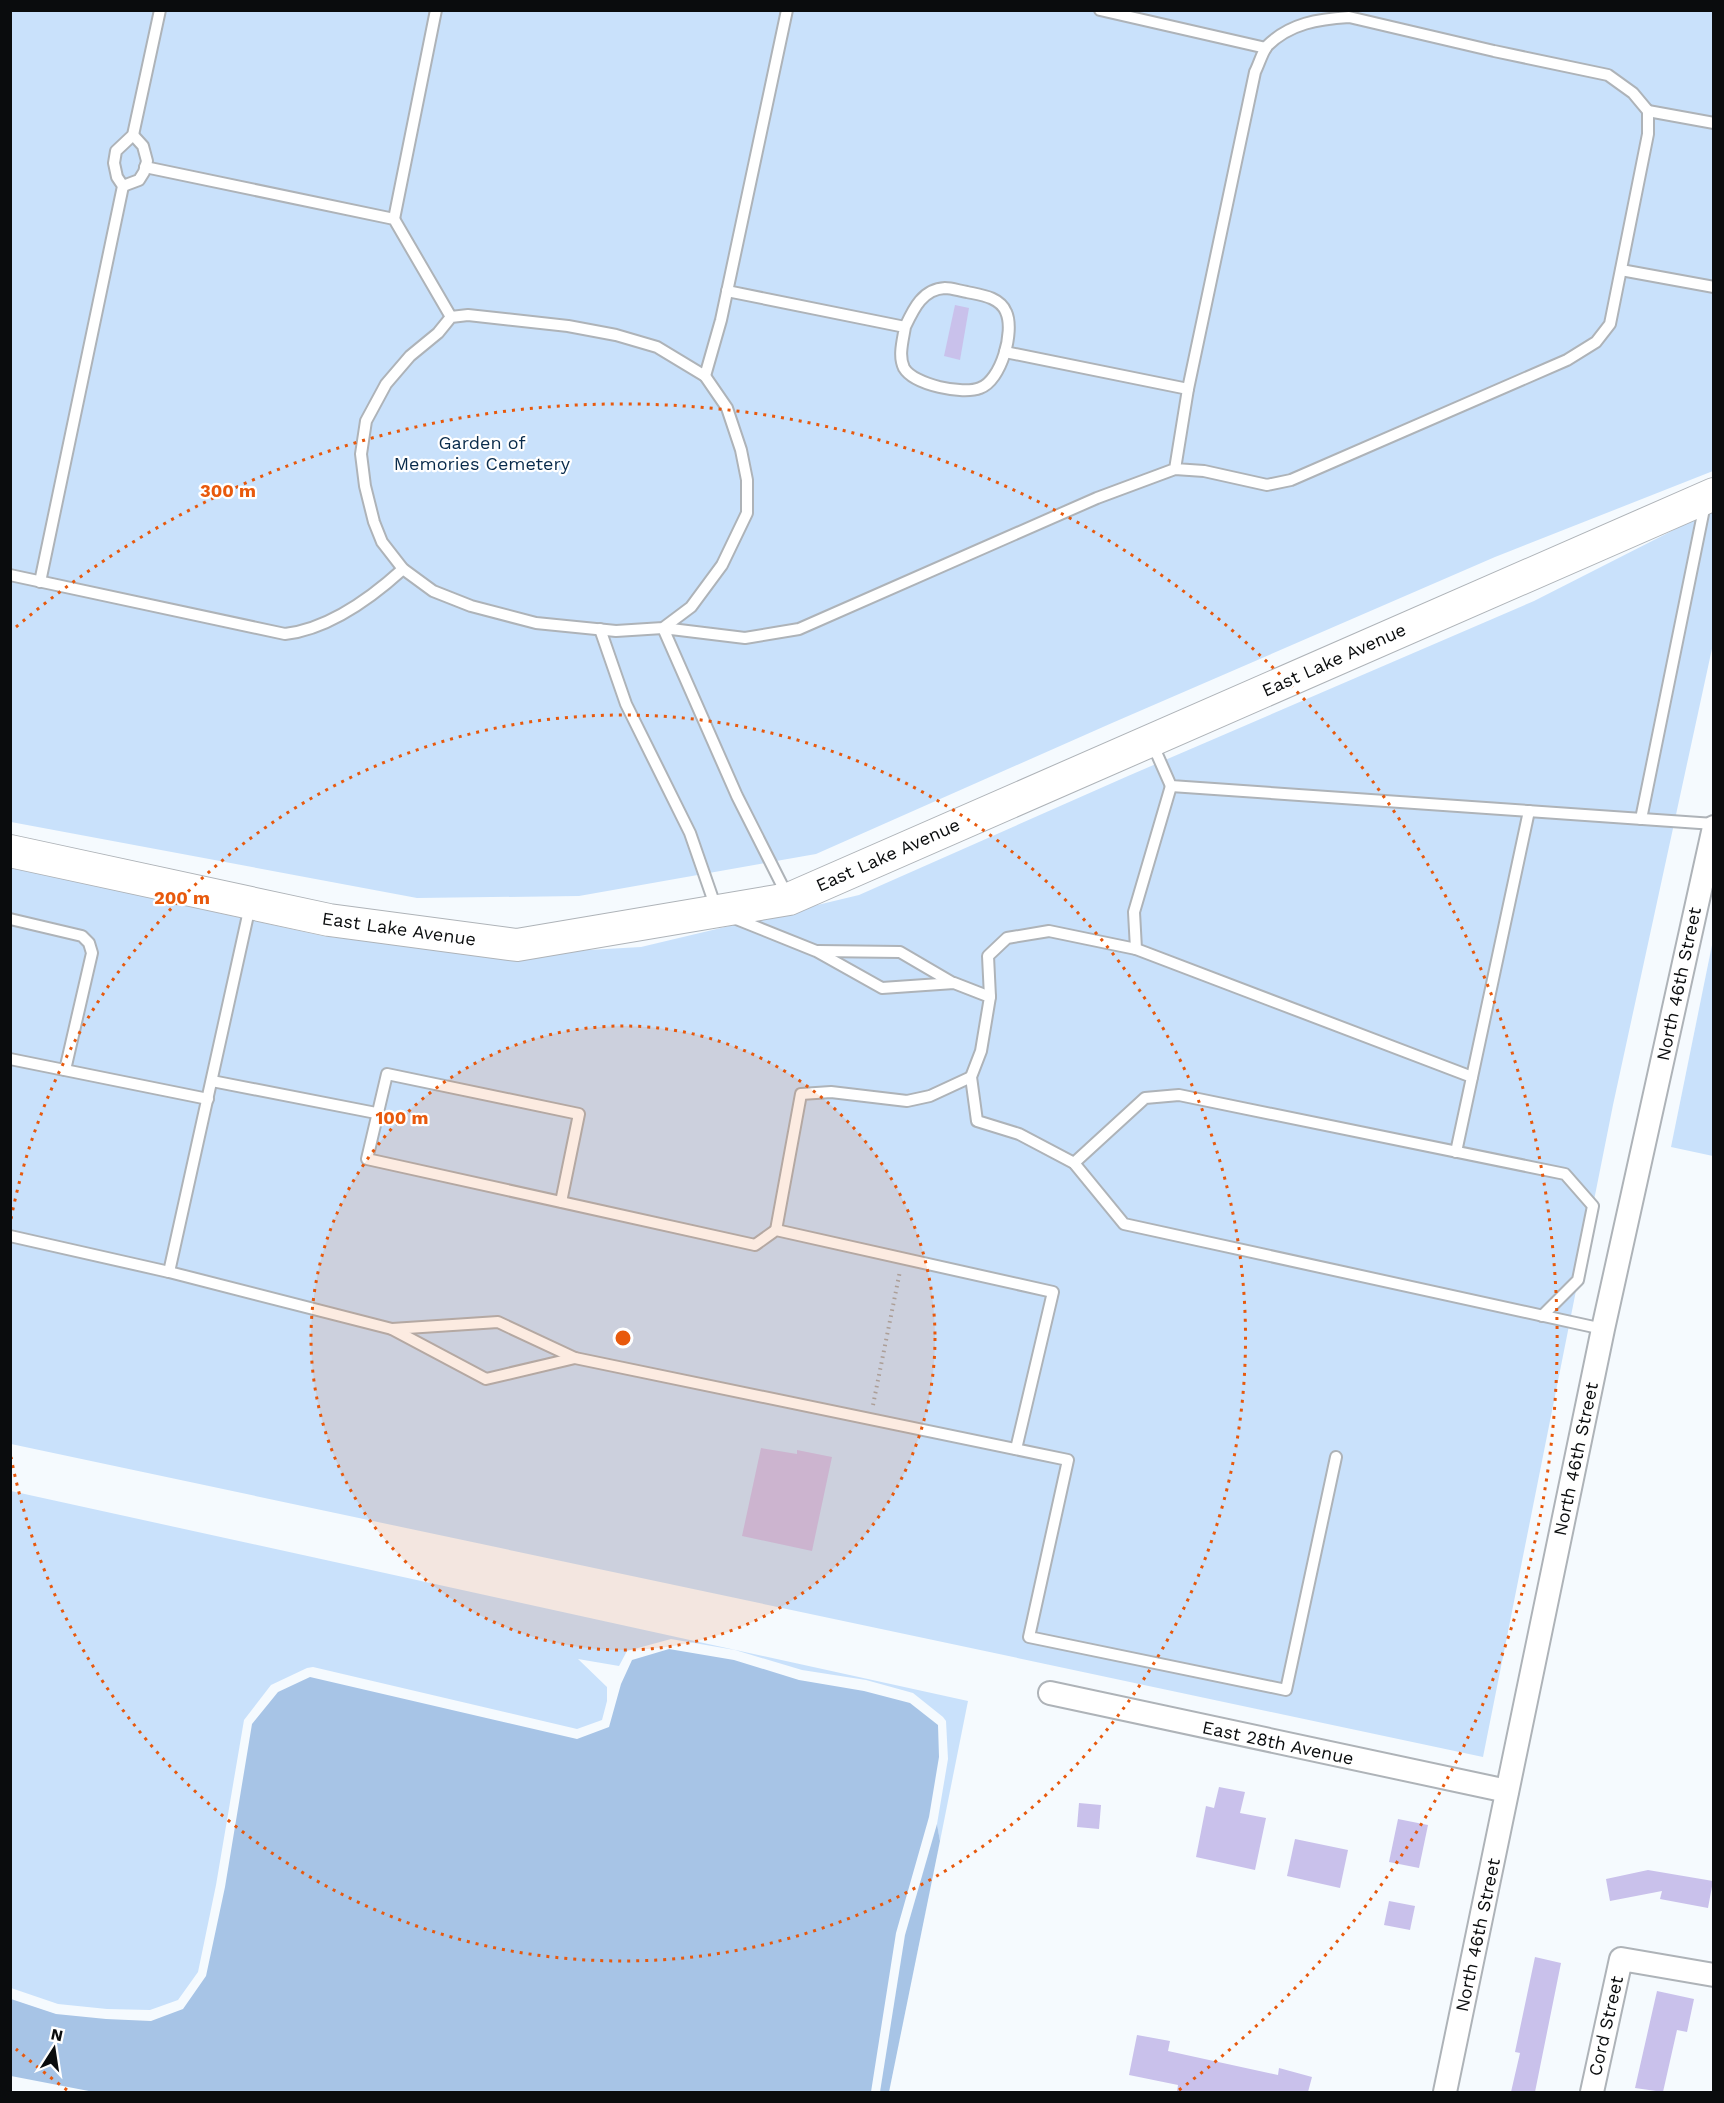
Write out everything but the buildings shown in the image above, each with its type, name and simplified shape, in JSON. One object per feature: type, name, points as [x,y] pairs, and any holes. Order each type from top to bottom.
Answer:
[{"type":"street","name":"East Lake Avenue","points":[[10,851],[329,920],[516,945],[789,899],[1710,496]]},
{"type":"street","name":"North 46th Street","points":[[1446,2092],[1603,1329],[1713,825]]},
{"type":"street","name":"East 28th Avenue","points":[[1050,1693],[1507,1791]]},
{"type":"street","name":"Cord Street","points":[[1592,2092],[1621,1959],[1713,1975]]},
{"type":"lane","points":[[40,582],[123,186],[117,177],[114,163],[116,151],[133,135],[160,10]]},
{"type":"lane","points":[[436,10],[394,219],[451,317]]},
{"type":"lane","points":[[705,376],[727,291],[787,10]]},
{"type":"lane","points":[[1100,10],[1266,48]]},
{"type":"lane","points":[[1175,469],[1188,389],[1255,72],[1266,48],[1288,31],[1305,22],[1349,17],[1608,75],[1633,93],[1648,111],[1713,123]]},
{"type":"lane","points":[[663,628],[691,608],[722,565],[747,513],[747,480],[741,450],[727,408],[705,376],[657,347],[616,335],[568,326],[468,315],[451,317],[438,333],[410,356],[386,384],[366,421],[361,454],[365,486],[374,522],[382,542],[403,569],[433,591],[471,606],[536,622],[616,631],[663,628],[745,638],[799,629],[1097,498],[1175,469],[1204,471],[1267,485],[1291,480],[1567,360],[1596,342],[1610,324],[1648,134],[1648,111]]},
{"type":"lane","points":[[123,186],[139,180],[147,161],[143,146],[133,135]]},
{"type":"lane","points":[[145,167],[394,219]]},
{"type":"lane","points":[[1622,270],[1713,287]]},
{"type":"lane","points":[[944,288],[975,293],[996,300],[1006,312],[1009,328],[1005,352],[995,377],[981,388],[962,391],[920,382],[904,368],[901,349],[905,327],[914,306],[928,293],[944,288]]},
{"type":"lane","points":[[727,291],[905,327]]},
{"type":"lane","points":[[1005,352],[1188,389]]},
{"type":"lane","points":[[1641,819],[1710,496]]},
{"type":"lane","points":[[10,575],[285,634],[304,632],[342,615],[403,569]]},
{"type":"lane","points":[[663,628],[737,796],[789,899]]},
{"type":"lane","points":[[600,629],[626,704],[690,833],[716,911],[816,951],[882,988],[954,983]]},
{"type":"lane","points":[[1136,949],[1134,912],[1171,786],[1150,740]]},
{"type":"lane","points":[[1171,786],[1713,825]]},
{"type":"lane","points":[[1456,1152],[1529,811]]},
{"type":"lane","points":[[169,1272],[251,903]]},
{"type":"lane","points":[[10,920],[82,936],[89,943],[92,953],[65,1070]]},
{"type":"lane","points":[[1472,1077],[1136,949],[1049,931],[1007,938],[988,956],[990,998],[981,1051],[971,1077],[977,1121],[1019,1134],[1074,1163],[1125,1224],[1603,1329]]},
{"type":"lane","points":[[816,951],[900,952],[954,983],[990,998]]},
{"type":"lane","points":[[10,1059],[208,1099]]},
{"type":"lane","points":[[561,1202],[579,1114],[387,1074],[367,1159],[561,1202],[755,1245],[776,1230],[801,1094],[831,1092],[907,1101],[930,1096],[971,1077]]},
{"type":"lane","points":[[212,1081],[376,1113]]},
{"type":"lane","points":[[1074,1163],[1145,1098],[1179,1095],[1565,1174],[1593,1206],[1578,1280],[1542,1316]]},
{"type":"lane","points":[[776,1230],[1053,1292],[1016,1449]]},
{"type":"lane","points":[[10,1236],[169,1272],[392,1329],[486,1379],[575,1358]]},
{"type":"lane","points":[[392,1329],[498,1322],[575,1358],[1068,1460],[1029,1637],[1286,1690],[1336,1457]]},
{"type":"path","points":[[870,1419],[902,1258]]},
{"type":"green space","name":"Garden of Memories Cemetery","points":[[10,11],[1713,11],[1713,471],[1495,557],[816,854],[579,896],[417,898],[11,822]]},
{"type":"green space","points":[[1713,510],[1713,644],[1613,1105],[1483,1757],[11,1444],[11,867],[323,936],[483,956],[641,947],[859,895],[1534,601]]},
{"type":"green space","points":[[1713,940],[1713,1156],[1671,1147]]},
{"type":"green space","points":[[11,1491],[968,1701],[940,1841],[937,1824],[948,1759],[946,1721],[913,1693],[866,1680],[802,1670],[735,1650],[671,1639],[627,1651],[619,1666],[578,1659],[607,1687],[607,1701],[602,1720],[577,1729],[313,1667],[271,1685],[244,1720],[216,1885],[198,1972],[178,2000],[150,2010],[107,2009],[58,2004],[11,1988]]},
{"type":"shaded area","points":[[669,1649],[734,1660],[799,1680],[864,1691],[910,1703],[938,1725],[939,1757],[929,1817],[896,1933],[871,2092],[94,2092],[11,2076],[11,1999],[56,2014],[151,2021],[183,2009],[206,1976],[225,1887],[252,1724],[278,1692],[310,1677],[577,1739],[609,1727],[621,1684],[632,1660]]},
{"type":"shaded area","points":[[937,1824],[940,1841],[889,2092],[880,2092],[905,1935]]}]
